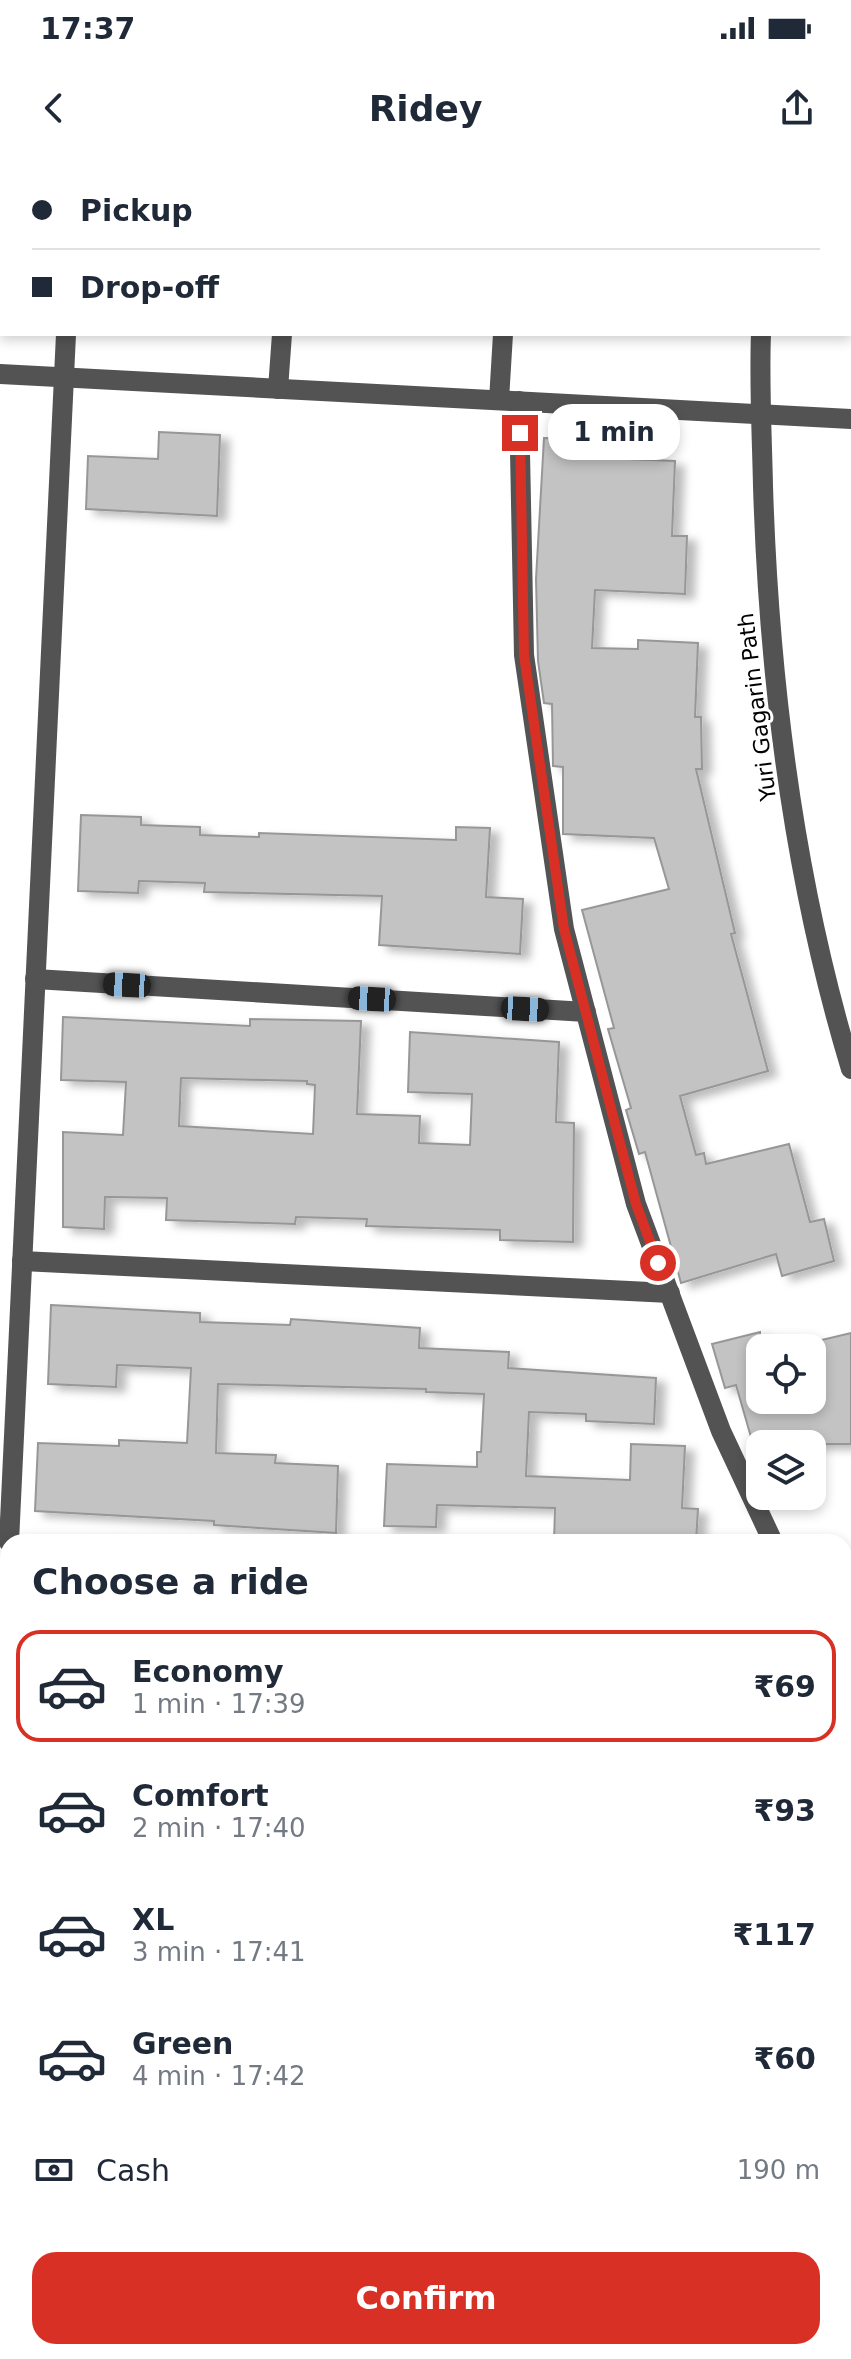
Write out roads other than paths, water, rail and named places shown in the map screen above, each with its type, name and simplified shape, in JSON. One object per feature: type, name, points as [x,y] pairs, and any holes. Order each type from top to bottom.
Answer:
[{"type":"street","points":[[9,1534],[66,336]]},
{"type":"street","points":[[278,389],[282,336]]},
{"type":"street","points":[[503,336],[524,655],[564,929],[636,1204],[721,1431],[769,1534]]},
{"type":"street","name":"Yuri Gagarin Path","points":[[761,336],[766,566],[782,752],[831,1002],[851,1069]]},
{"type":"street","points":[[0,374],[851,419]]},
{"type":"street","points":[[35,979],[586,1012]]},
{"type":"street","points":[[22,1261],[670,1293]]}]
